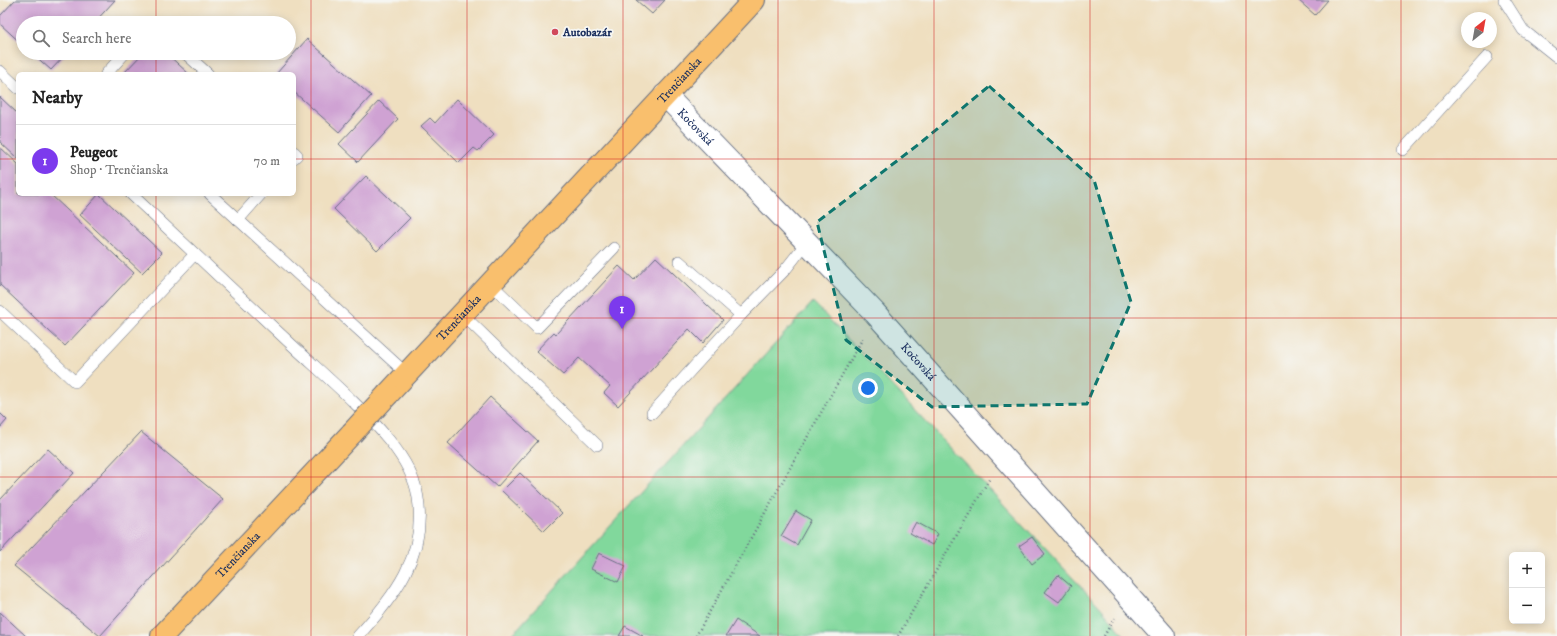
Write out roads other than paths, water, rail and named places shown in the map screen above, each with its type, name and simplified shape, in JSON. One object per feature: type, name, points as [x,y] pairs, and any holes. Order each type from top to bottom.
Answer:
[{"type":"main road","name":"Trenčianska","points":[[162,636],[754,0]]},
{"type":"street","name":"Kočovská","points":[[666,96],[875,313],[1164,636]]},
{"type":"lane","points":[[1504,0],[1523,30],[1557,57]]},
{"type":"lane","points":[[1403,150],[1487,57]]},
{"type":"lane","points":[[108,72],[119,60]]},
{"type":"lane","points":[[193,60],[206,72]]},
{"type":"lane","points":[[0,71],[16,86]]},
{"type":"lane","points":[[133,196],[340,390],[389,440],[408,468],[418,497],[418,540],[399,587],[358,636]]},
{"type":"lane","points":[[212,196],[407,374]]},
{"type":"lane","points":[[238,220],[259,196]]},
{"type":"lane","points":[[652,413],[741,314],[785,270],[807,242]]},
{"type":"lane","points":[[491,284],[537,328],[614,248]]},
{"type":"lane","points":[[0,311],[75,382],[195,254]]},
{"type":"lane","points":[[679,261],[741,314]]},
{"type":"lane","points":[[462,315],[597,445]]},
{"type":"place","name":"Autobazár","points":[[555,32]]},
{"type":"place","name":"Peugeot","points":[[622,329]]}]
